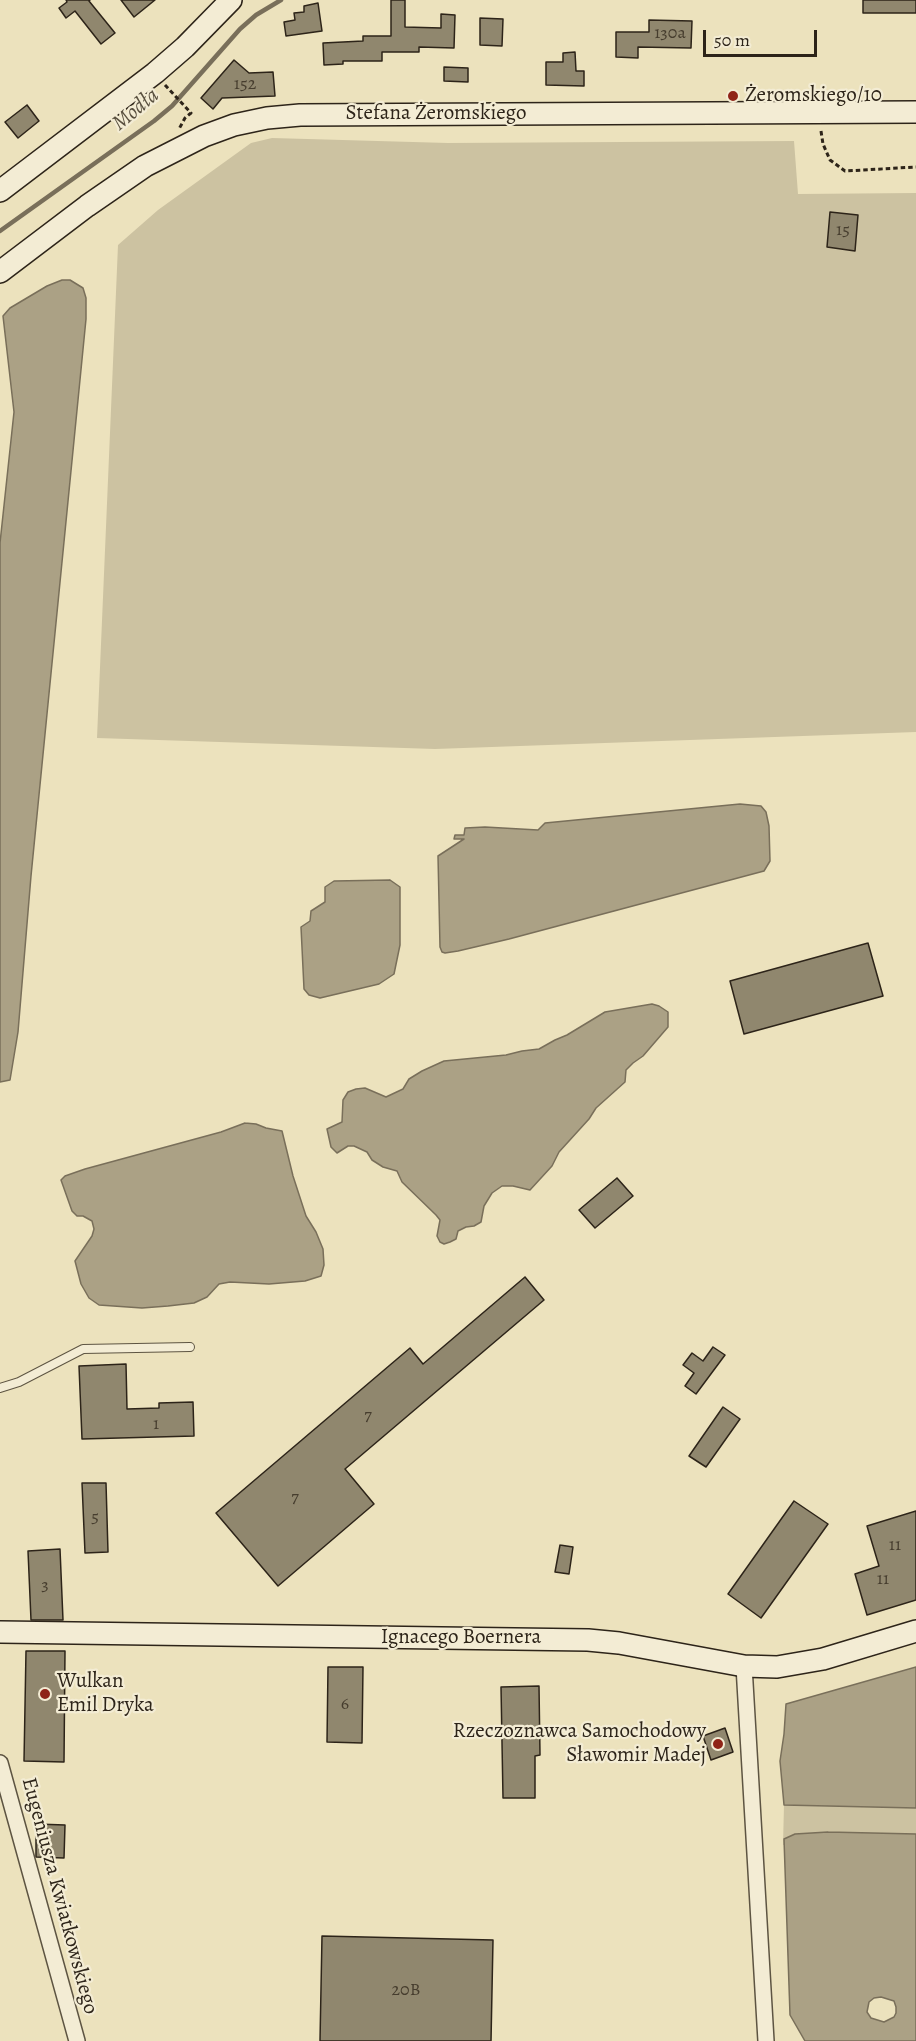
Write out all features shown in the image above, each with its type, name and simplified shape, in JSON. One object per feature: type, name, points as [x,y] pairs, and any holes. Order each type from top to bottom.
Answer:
[{"type":"street","points":[[0,191],[155,73],[185,47],[231,0]]},
{"type":"street","name":"Stefana Żeromskiego","points":[[0,272],[87,206],[145,166],[204,136],[234,125],[267,118],[300,114],[916,112]]},
{"type":"street","name":"Ignacego Boernera","points":[[0,1632],[588,1640],[619,1643],[744,1666],[777,1667],[823,1659],[916,1631]]},
{"type":"street","points":[[744,1666],[766,2041]]},
{"type":"street","name":"Eugeniusza Kwiatkowskiego","points":[[0,1763],[77,2041]]},
{"type":"lane","points":[[0,1388],[19,1382],[83,1349],[190,1347]]},
{"type":"path","points":[[163,83],[185,107]]},
{"type":"shaded area","points":[[272,138],[448,143],[794,141],[798,194],[916,193],[916,732],[435,749],[97,738],[118,245],[158,210],[251,143]]},
{"type":"shaded area","points":[[62,280],[70,280],[83,288],[86,298],[86,319],[31,876],[18,1032],[10,1080],[0,1082],[0,543],[14,412],[3,316],[10,308],[47,286]]},
{"type":"shaded area","points":[[740,804],[761,806],[766,812],[769,826],[770,861],[764,871],[509,939],[458,951],[442,952],[438,856],[464,839],[454,839],[455,835],[464,835],[465,828],[538,830],[545,823]]},
{"type":"shaded area","points":[[390,880],[400,887],[400,945],[394,974],[379,984],[320,998],[309,995],[304,989],[301,927],[310,921],[311,911],[325,902],[325,887],[334,881]]},
{"type":"shaded area","points":[[652,1004],[668,1012],[668,1027],[643,1056],[626,1070],[625,1082],[596,1108],[559,1152],[552,1166],[530,1190],[502,1186],[492,1193],[484,1206],[481,1222],[458,1231],[456,1239],[450,1242],[444,1244],[440,1242],[437,1236],[440,1220],[402,1182],[397,1171],[383,1167],[372,1160],[367,1152],[354,1146],[348,1146],[337,1153],[331,1147],[327,1129],[342,1122],[343,1100],[348,1092],[365,1088],[386,1097],[403,1089],[409,1079],[444,1061],[506,1055],[539,1049],[605,1012]]},
{"type":"shaded area","points":[[245,1123],[282,1131],[306,1216],[323,1249],[324,1265],[321,1276],[305,1281],[269,1284],[230,1282],[219,1284],[207,1297],[194,1303],[168,1306],[142,1308],[99,1305],[89,1298],[81,1284],[75,1261],[92,1236],[94,1229],[92,1221],[83,1216],[77,1216],[72,1211],[61,1180],[65,1176],[85,1169],[221,1132]]},
{"type":"shaded area","points":[[916,1667],[916,1808],[784,1805],[780,1761],[786,1704]]},
{"type":"shaded area","points":[[784,1805],[916,1808],[916,1837],[783,1845]]},
{"type":"shaded area","points":[[828,1832],[916,1834],[916,2041],[805,2041],[790,2015],[784,1839],[795,1834]],"holes":[[[881,1997],[894,2001],[896,2013],[894,2017],[884,2022],[871,2018],[867,2012],[869,2002],[874,1998]]]},
{"type":"building","points":[[66,0],[90,0],[115,33],[101,44],[75,11],[66,18],[59,8],[67,2]]},
{"type":"building","points":[[121,0],[155,0],[134,17]]},
{"type":"building","points":[[391,0],[405,0],[405,27],[441,28],[441,14],[455,15],[454,48],[419,47],[419,52],[382,52],[382,61],[343,61],[343,64],[324,65],[323,43],[363,41],[363,36],[391,36]]},
{"type":"building","points":[[863,0],[916,0],[916,13],[863,13]]},
{"type":"building","points":[[318,3],[322,31],[286,36],[284,22],[295,20],[294,13],[304,12],[304,6]]},
{"type":"building","points":[[480,18],[503,19],[502,46],[480,45]]},
{"type":"building","points":[[649,20],[692,21],[691,48],[638,47],[638,58],[616,57],[616,32],[649,32]]},
{"type":"building","points":[[575,52],[576,71],[584,71],[584,86],[546,85],[546,62],[563,62],[563,53]]},
{"type":"building","points":[[234,60],[249,73],[273,72],[275,96],[222,98],[213,109],[201,98]]},
{"type":"building","points":[[444,67],[468,68],[468,82],[444,81]]},
{"type":"building","points":[[27,105],[39,121],[18,138],[5,122]]},
{"type":"building","points":[[830,212],[858,215],[855,251],[827,247]]},
{"type":"building","points":[[868,943],[883,996],[744,1034],[730,981]]},
{"type":"building","points":[[617,1178],[633,1196],[595,1228],[579,1210]]},
{"type":"building","points":[[525,1277],[544,1300],[345,1469],[374,1504],[278,1586],[216,1513],[410,1348],[423,1364]]},
{"type":"building","points":[[713,1347],[725,1355],[696,1394],[685,1386],[694,1373],[683,1365],[692,1353],[703,1361]]},
{"type":"building","points":[[126,1364],[127,1409],[159,1408],[159,1403],[193,1402],[194,1436],[82,1439],[79,1366]]},
{"type":"building","points":[[723,1407],[740,1419],[706,1467],[689,1456]]},
{"type":"building","points":[[82,1483],[106,1483],[108,1552],[85,1553]]},
{"type":"building","points":[[794,1501],[828,1524],[761,1618],[728,1594]]},
{"type":"building","points":[[916,1511],[916,1600],[867,1615],[855,1574],[879,1566],[867,1526]]},
{"type":"building","points":[[560,1545],[573,1547],[569,1574],[555,1572]]},
{"type":"building","points":[[60,1549],[63,1620],[31,1620],[28,1551]]},
{"type":"building","name":"Wulkan Emil Dryka","points":[[26,1651],[65,1651],[64,1762],[24,1761]]},
{"type":"building","points":[[328,1667],[363,1667],[362,1743],[327,1742]]},
{"type":"building","points":[[539,1686],[540,1755],[535,1756],[535,1798],[503,1798],[501,1687]]},
{"type":"building","name":"Rzeczoznawca Samochodowy Sławomir Madej","points":[[725,1728],[733,1752],[711,1760],[703,1736]]},
{"type":"building","points":[[36,1824],[65,1825],[64,1858],[36,1857]]},
{"type":"building","points":[[322,1936],[493,1940],[491,2041],[320,2041]]},
{"type":"waterway","name":"Modła","points":[[0,231],[154,121],[172,106],[240,29],[256,15],[281,0]]},
{"type":"place","name":"Żeromskiego/10","points":[[733,96]]},
{"type":"place","name":"Wulkan Emil Dryka","points":[[45,1694]]},
{"type":"place","name":"Rzeczoznawca Samochodowy Sławomir Madej","points":[[718,1744]]}]
